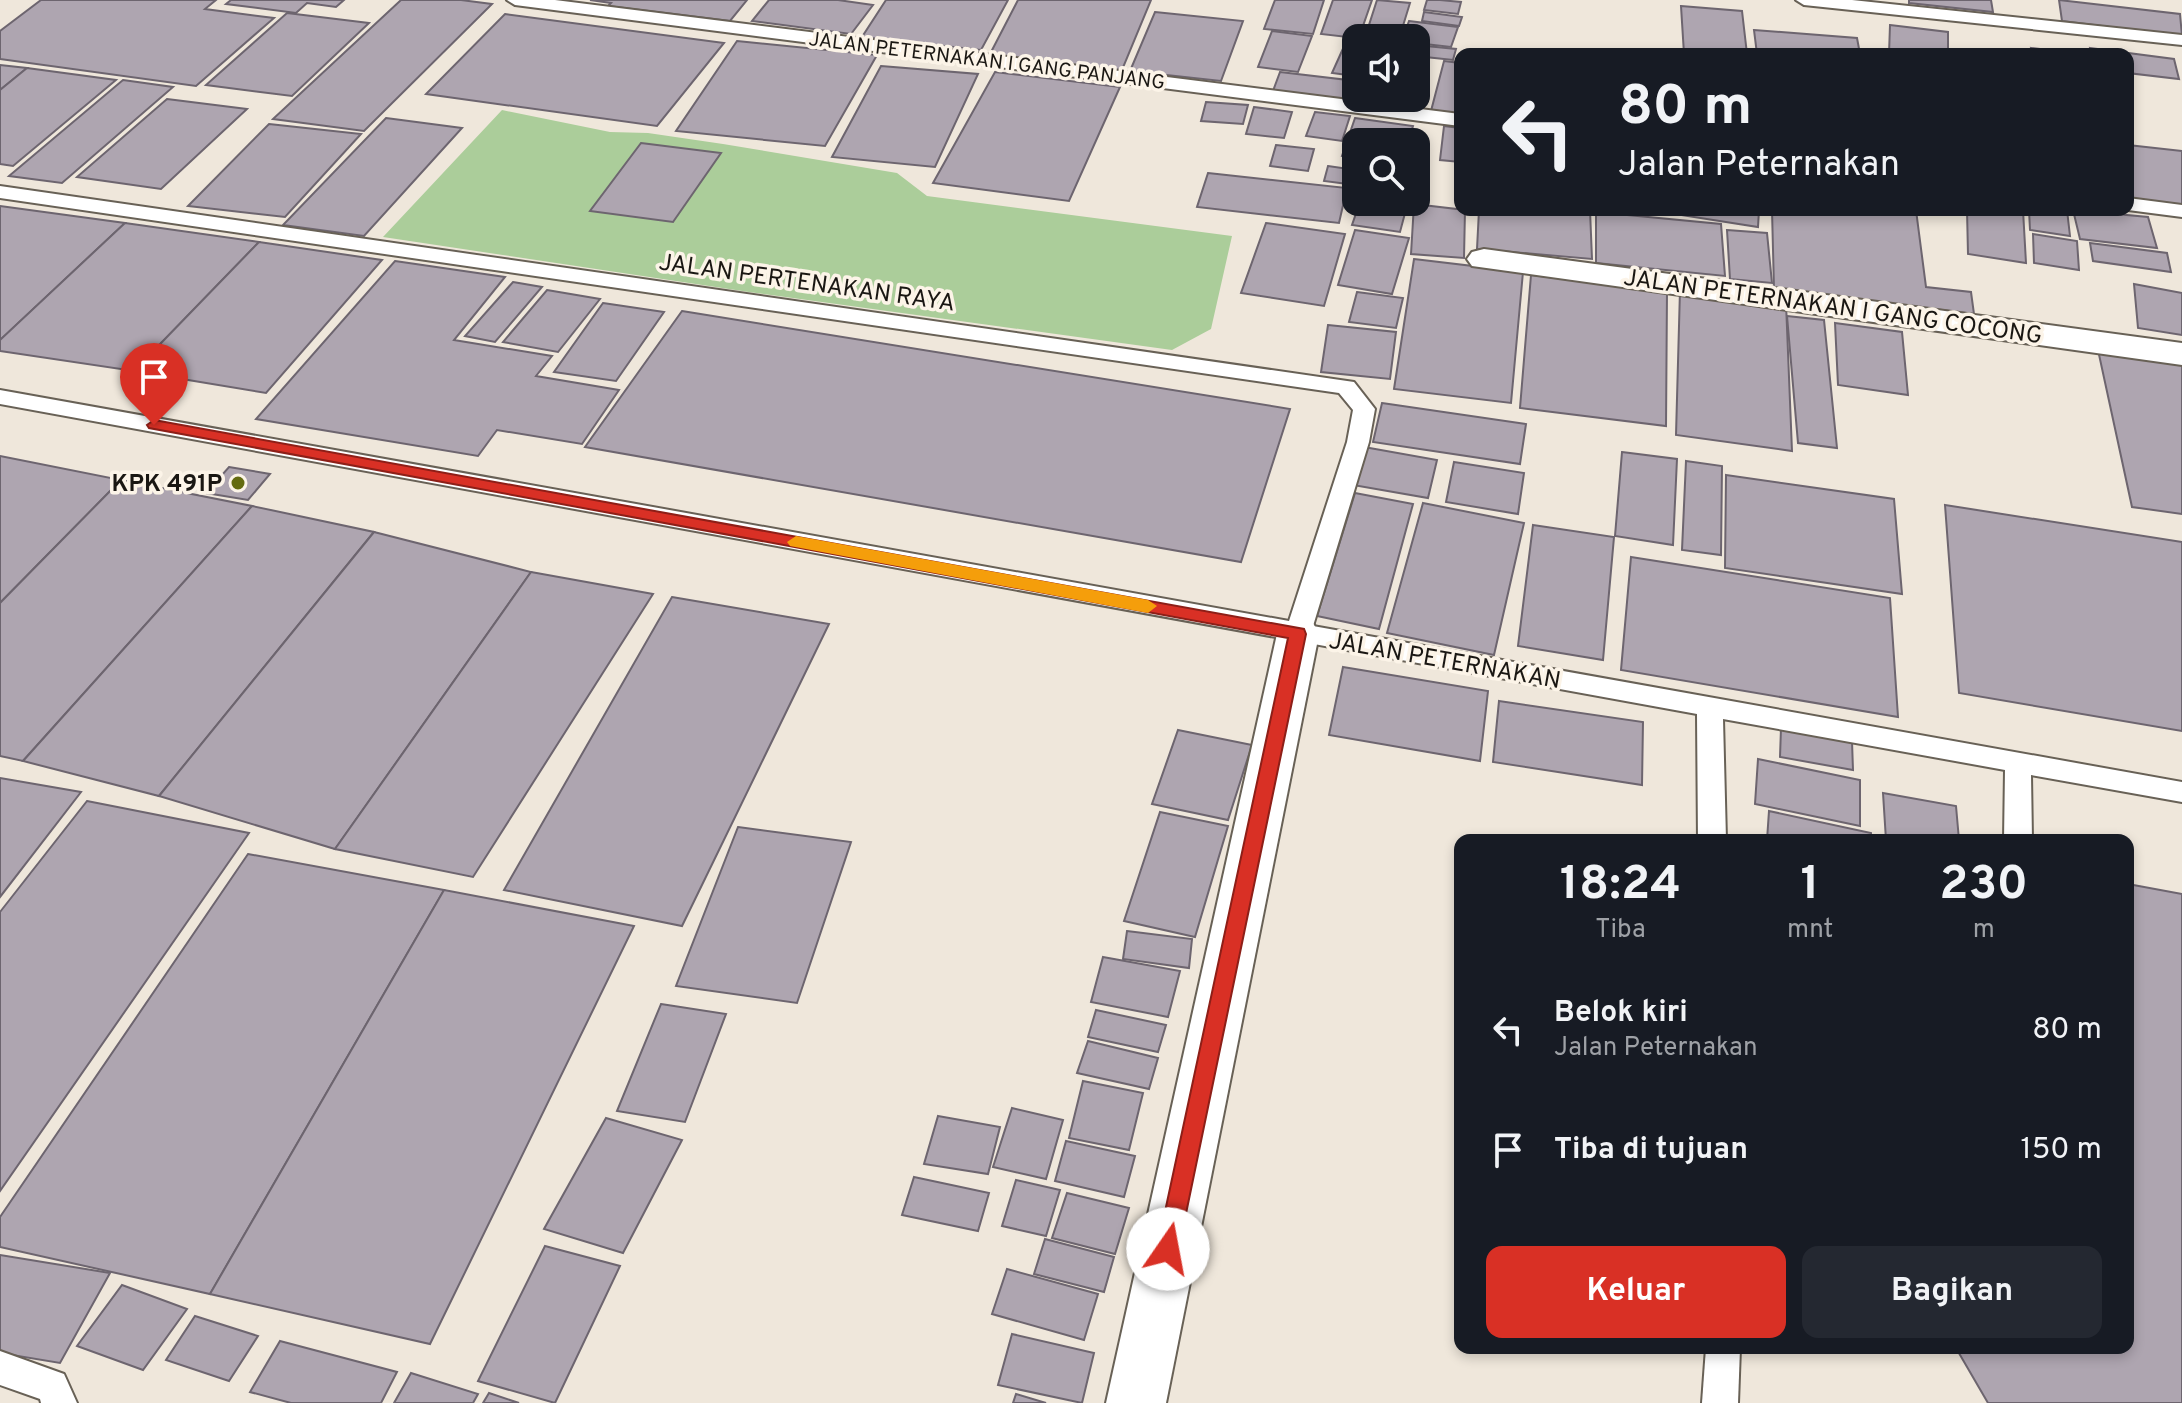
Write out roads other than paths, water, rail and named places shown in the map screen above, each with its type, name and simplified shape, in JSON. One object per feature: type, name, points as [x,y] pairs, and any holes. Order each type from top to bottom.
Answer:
[{"type":"street","name":"JALAN PETERNAKAN I GANG COCONG","points":[[1484,259],[2182,354]]},
{"type":"street","points":[[1136,1403],[1298,634]]},
{"type":"lane","name":"JALAN PETERNAKAN I GANG PANJANG","points":[[515,0],[1454,119]]},
{"type":"lane","points":[[1804,0],[2182,40]]},
{"type":"lane","name":"JALAN PERTENAKAN RAYA","points":[[0,192],[1346,387],[1364,409],[1358,442],[1298,634]]},
{"type":"lane","points":[[2134,205],[2182,211]]},
{"type":"lane","name":"JALAN PETERNAKAN","points":[[0,397],[2182,792]]},
{"type":"lane","points":[[1710,707],[1712,834]]},
{"type":"lane","points":[[2018,763],[2018,834]]},
{"type":"lane","points":[[1720,1403],[1723,1354]]},
{"type":"lane","points":[[0,1368],[52,1386],[59,1403]]},
{"type":"place","name":"KPK 491P","points":[[238,483]]}]
